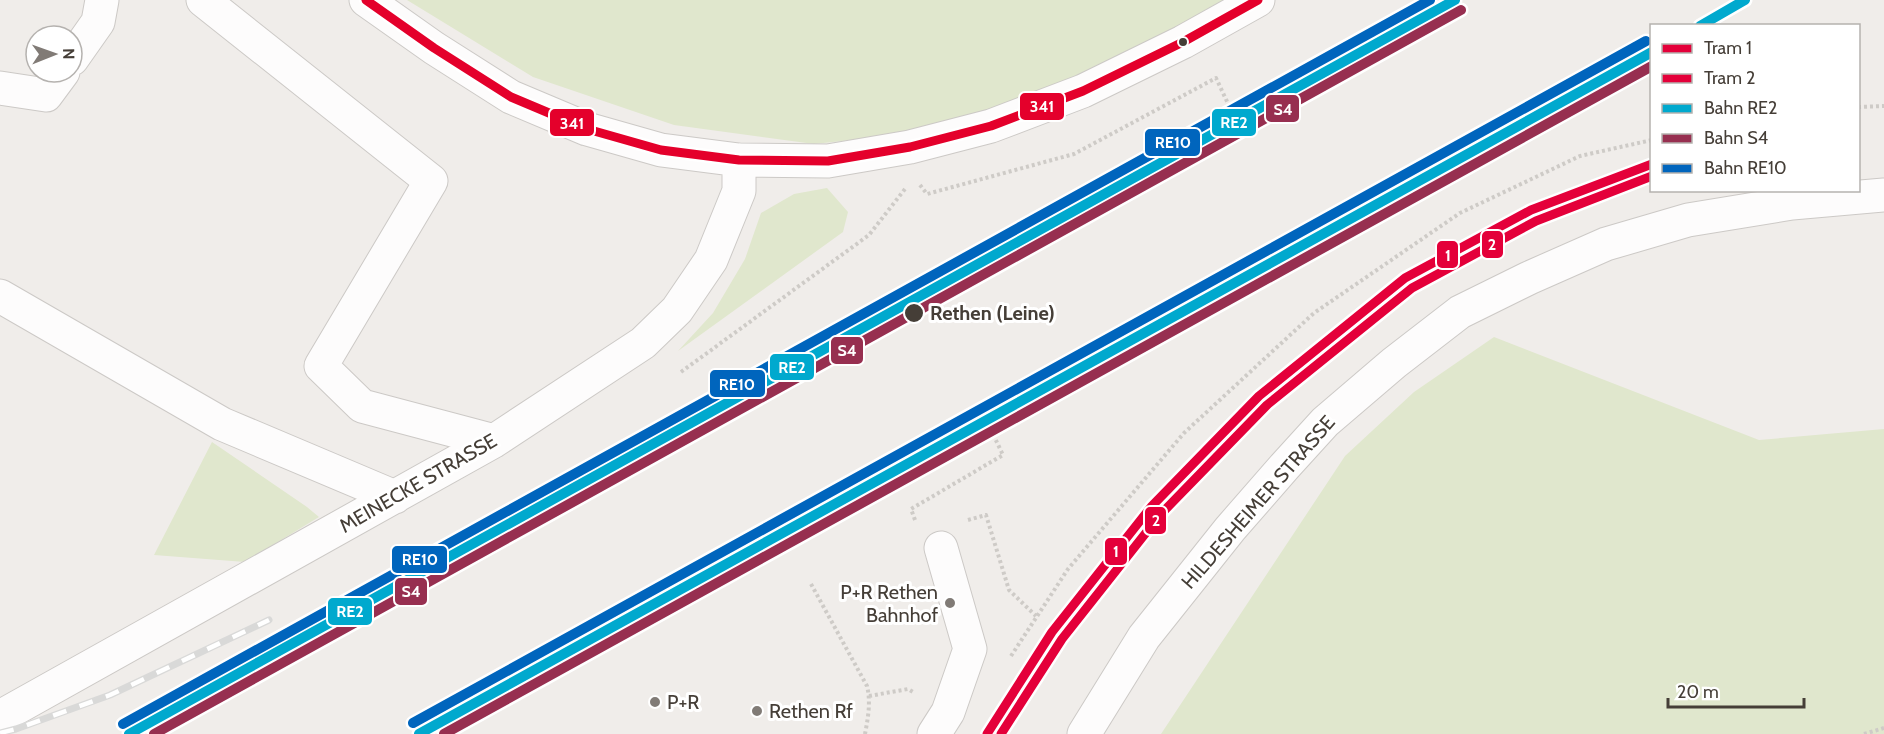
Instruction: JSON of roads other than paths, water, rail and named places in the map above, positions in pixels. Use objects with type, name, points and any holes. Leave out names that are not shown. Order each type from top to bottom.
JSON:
[{"type":"street","points":[[84,42],[98,22],[102,0]]},
{"type":"street","points":[[203,0],[431,181],[321,366],[362,406],[494,441]]},
{"type":"street","points":[[366,0],[434,48],[511,97],[587,129],[661,150],[739,160],[912,162],[991,126],[1083,91],[1183,42],[1258,0]]},
{"type":"street","points":[[0,88],[46,95],[54,84]]},
{"type":"street","name":"MEINECKE STRASSE","points":[[0,717],[494,441],[643,343],[677,310],[711,260],[739,191],[739,160]]},
{"type":"street","name":"HILDESHEIMER STRASSE","points":[[1084,734],[1144,637],[1230,529],[1285,466],[1325,422],[1394,363],[1460,312],[1606,244],[1688,220],[1792,202],[1884,195]]},
{"type":"street","points":[[0,296],[222,424],[395,497]]},
{"type":"street","points":[[929,539],[970,649],[948,712],[934,734]]},
{"type":"railway","points":[[0,733],[110,695],[269,620]]},
{"type":"tram line","name":"1","points":[[987,734],[1052,632],[1151,507],[1259,396],[1405,278],[1531,210],[1650,165]]},
{"type":"tram line","name":"2","points":[[1001,734],[1062,639],[1160,515],[1267,405],[1412,288],[1536,221],[1650,177]]},
{"type":"rail line","name":"RE10","points":[[123,724],[1430,0]]},
{"type":"rail line","name":"RE2","points":[[129,734],[1455,0]]},
{"type":"rail line","name":"RE2","points":[[1703,24],[1745,0]]},
{"type":"rail line","name":"S4","points":[[154,734],[1461,10]]},
{"type":"rail line","name":"RE10","points":[[413,723],[1646,41]]},
{"type":"rail line","name":"RE2","points":[[419,734],[1650,53]]},
{"type":"rail line","name":"S4","points":[[444,734],[1650,67]]},
{"type":"place","name":"Rethen (Leine)","points":[[914,313]]},
{"type":"place","name":"P+R Rethen Bahnhof","points":[[950,603]]},
{"type":"place","name":"P+R","points":[[655,702]]},
{"type":"place","name":"Rethen Rf","points":[[757,711]]}]
